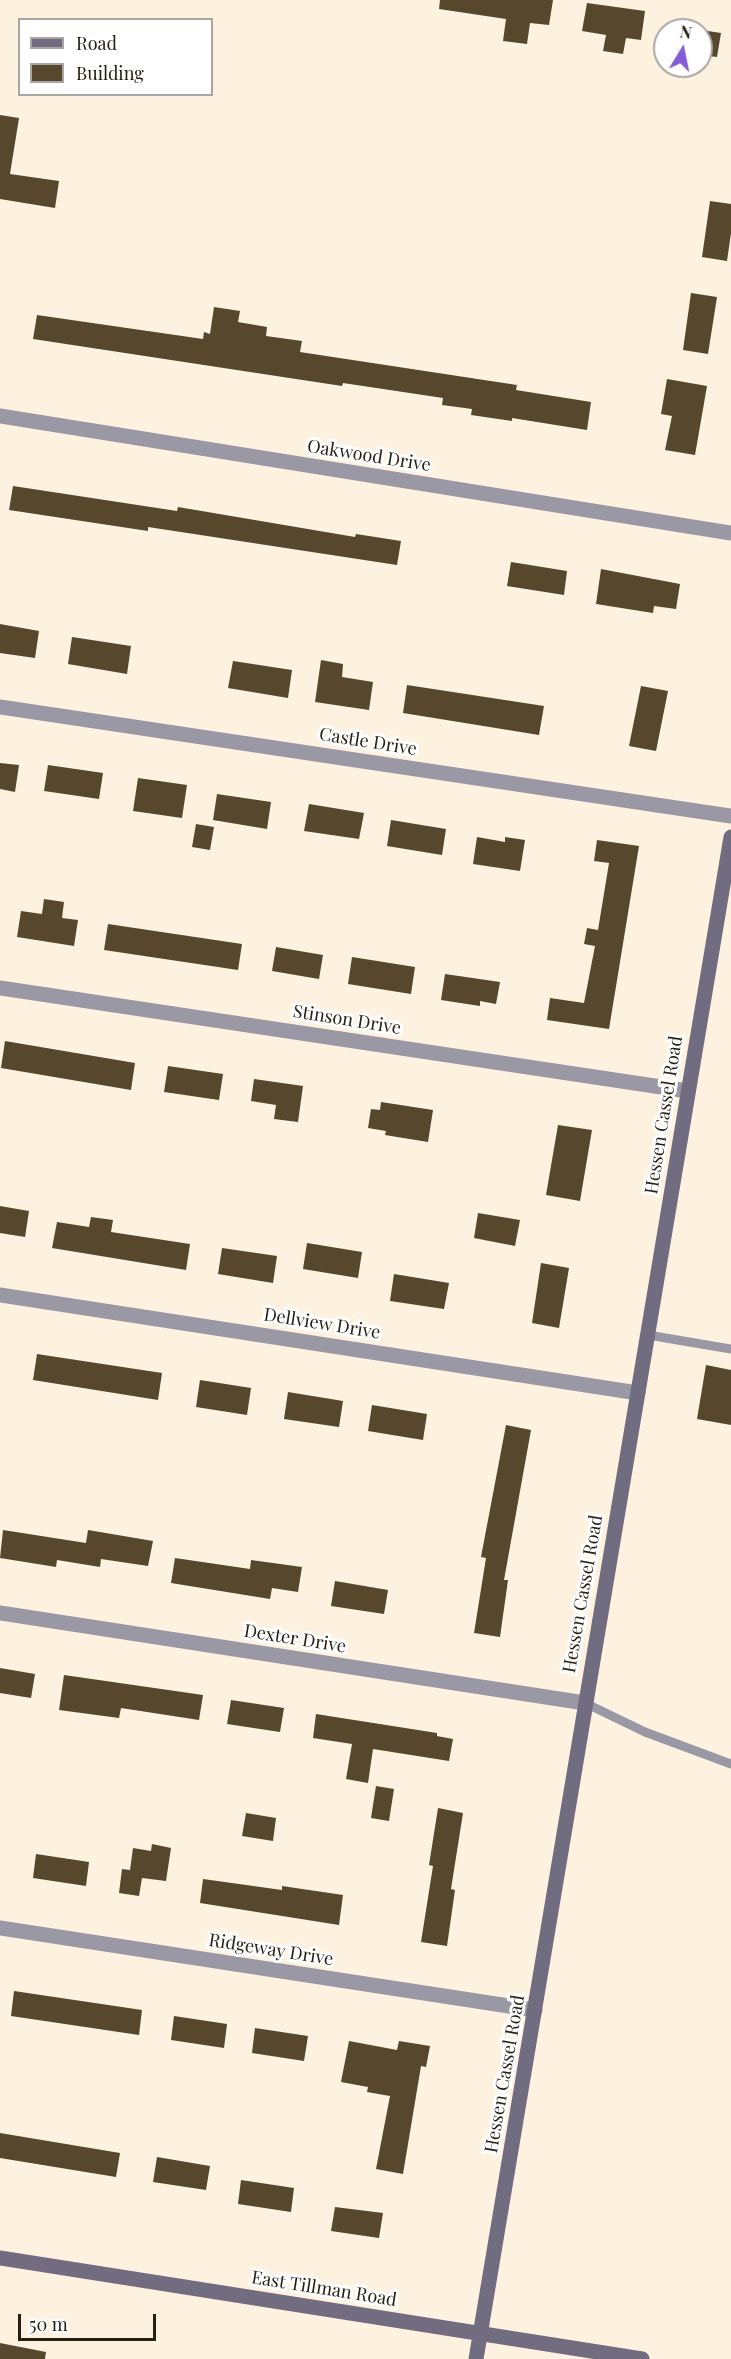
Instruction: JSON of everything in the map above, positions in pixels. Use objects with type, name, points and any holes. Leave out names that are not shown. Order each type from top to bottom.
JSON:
[{"type":"main road","name":"Hessen Cassel Road","points":[[476,2359],[731,837]]},
{"type":"main road","name":"East Tillman Road","points":[[0,2258],[480,2332],[520,2342],[642,2359]]},
{"type":"street","name":"Oakwood Drive","points":[[0,417],[731,533]]},
{"type":"street","name":"Castle Drive","points":[[0,707],[731,816]]},
{"type":"street","name":"Stinson Drive","points":[[0,988],[688,1091]]},
{"type":"street","name":"Dellview Drive","points":[[0,1294],[638,1393]]},
{"type":"street","name":"Dexter Drive","points":[[0,1613],[585,1703]]},
{"type":"street","name":"Ridgeway Drive","points":[[0,1928],[536,2010]]},
{"type":"lane","points":[[648,1335],[731,1349]]},
{"type":"lane","points":[[585,1703],[645,1732],[731,1764]]},
{"type":"building","points":[[440,0],[553,0],[549,25],[530,23],[527,44],[503,41],[506,19],[439,9]]},
{"type":"building","points":[[587,3],[645,11],[641,40],[626,38],[623,54],[603,51],[606,35],[582,31]]},
{"type":"building","points":[[713,32],[721,33],[717,57],[713,56]]},
{"type":"building","points":[[0,115],[19,118],[10,174],[59,181],[55,208],[0,199]]},
{"type":"building","points":[[710,201],[731,204],[731,233],[727,261],[702,257]]},
{"type":"building","points":[[691,293],[717,297],[708,354],[683,350]]},
{"type":"building","points":[[214,307],[240,311],[238,322],[267,327],[266,336],[302,341],[300,352],[517,385],[516,390],[591,402],[587,430],[512,418],[512,421],[471,415],[472,409],[442,405],[443,398],[343,383],[342,386],[33,339],[37,315],[203,339],[204,332],[210,334]]},
{"type":"building","points":[[667,379],[707,386],[695,455],[665,450],[672,416],[661,414]]},
{"type":"building","points":[[13,486],[177,511],[178,507],[355,537],[356,534],[401,541],[397,565],[148,527],[148,531],[9,510]]},
{"type":"building","points":[[511,562],[567,571],[564,595],[507,586]]},
{"type":"building","points":[[601,569],[680,584],[676,609],[654,606],[653,613],[596,604]]},
{"type":"building","points":[[0,624],[39,631],[35,658],[0,653]]},
{"type":"building","points":[[72,637],[131,646],[127,674],[68,664]]},
{"type":"building","points":[[321,660],[343,664],[342,677],[373,682],[369,710],[315,702]]},
{"type":"building","points":[[233,661],[292,670],[288,698],[228,688]]},
{"type":"building","points":[[407,685],[544,706],[539,735],[403,713]]},
{"type":"building","points":[[641,686],[668,691],[656,751],[629,746]]},
{"type":"building","points":[[0,763],[19,765],[15,792],[0,789]]},
{"type":"building","points":[[48,765],[103,773],[99,799],[44,791]]},
{"type":"building","points":[[138,778],[187,785],[182,818],[133,811]]},
{"type":"building","points":[[217,794],[271,802],[267,829],[213,820]]},
{"type":"building","points":[[309,804],[364,813],[359,839],[304,831]]},
{"type":"building","points":[[391,820],[446,829],[442,855],[387,846]]},
{"type":"building","points":[[196,824],[214,827],[210,850],[192,847]]},
{"type":"building","points":[[477,837],[505,842],[505,837],[525,840],[520,871],[473,864]]},
{"type":"building","points":[[597,840],[639,846],[609,1029],[547,1020],[550,998],[584,1003],[595,946],[584,944],[587,928],[598,930],[609,863],[594,861]]},
{"type":"building","points":[[44,899],[64,902],[62,918],[78,920],[74,946],[17,937],[21,911],[42,914]]},
{"type":"building","points":[[108,924],[242,944],[238,970],[104,950]]},
{"type":"building","points":[[276,947],[323,955],[319,979],[272,971]]},
{"type":"building","points":[[352,957],[415,967],[411,994],[348,984]]},
{"type":"building","points":[[445,974],[500,982],[496,1004],[480,1001],[480,1006],[441,1000]]},
{"type":"building","points":[[5,1041],[135,1063],[131,1090],[1,1068]]},
{"type":"building","points":[[168,1066],[223,1074],[219,1100],[164,1092]]},
{"type":"building","points":[[254,1079],[303,1086],[298,1122],[274,1119],[276,1105],[251,1101]]},
{"type":"building","points":[[381,1102],[433,1110],[428,1142],[385,1135],[386,1131],[368,1128],[371,1109],[380,1110]]},
{"type":"building","points":[[558,1125],[592,1130],[580,1201],[546,1195]]},
{"type":"building","points":[[0,1206],[29,1211],[25,1237],[0,1233]]},
{"type":"building","points":[[478,1213],[520,1220],[515,1246],[474,1238]]},
{"type":"building","points":[[91,1217],[113,1220],[111,1232],[190,1244],[186,1270],[52,1248],[57,1222],[89,1227]]},
{"type":"building","points":[[307,1243],[362,1252],[358,1278],[303,1269]]},
{"type":"building","points":[[222,1248],[277,1256],[273,1283],[218,1274]]},
{"type":"building","points":[[541,1263],[569,1268],[559,1328],[532,1323]]},
{"type":"building","points":[[394,1274],[449,1283],[444,1309],[390,1301]]},
{"type":"building","points":[[37,1354],[162,1373],[158,1400],[33,1380]]},
{"type":"building","points":[[706,1365],[731,1370],[731,1425],[697,1419]]},
{"type":"building","points":[[200,1380],[251,1388],[247,1415],[196,1407]]},
{"type":"building","points":[[288,1392],[343,1401],[339,1427],[284,1419]]},
{"type":"building","points":[[372,1405],[427,1414],[423,1440],[368,1431]]},
{"type":"building","points":[[506,1425],[531,1430],[504,1580],[508,1580],[500,1637],[474,1633],[486,1558],[481,1557]]},
{"type":"building","points":[[3,1530],[86,1543],[88,1530],[153,1541],[148,1566],[101,1559],[100,1567],[57,1560],[56,1567],[0,1558]]},
{"type":"building","points":[[175,1558],[250,1569],[251,1560],[302,1567],[298,1592],[272,1588],[270,1599],[171,1583]]},
{"type":"building","points":[[335,1581],[388,1590],[384,1614],[331,1606]]},
{"type":"building","points":[[0,1668],[35,1674],[31,1698],[0,1693]]},
{"type":"building","points":[[64,1675],[203,1695],[199,1720],[121,1708],[119,1718],[59,1710]]},
{"type":"building","points":[[231,1700],[284,1708],[280,1732],[227,1724]]},
{"type":"building","points":[[316,1714],[437,1733],[437,1736],[453,1739],[449,1761],[373,1749],[368,1783],[346,1779],[352,1744],[313,1738]]},
{"type":"building","points":[[376,1786],[394,1789],[389,1821],[371,1818]]},
{"type":"building","points":[[438,1808],[463,1813],[451,1889],[455,1890],[447,1946],[421,1942],[433,1866],[429,1865]]},
{"type":"building","points":[[246,1813],[276,1818],[273,1841],[242,1836]]},
{"type":"building","points":[[152,1844],[171,1848],[166,1881],[142,1878],[139,1896],[119,1893],[122,1869],[130,1870],[133,1848],[151,1851]]},
{"type":"building","points":[[36,1854],[89,1862],[86,1886],[33,1878]]},
{"type":"building","points":[[203,1879],[282,1890],[282,1886],[343,1895],[339,1925],[200,1903]]},
{"type":"building","points":[[14,1991],[142,2010],[139,2035],[11,2016]]},
{"type":"building","points":[[174,2016],[227,2024],[224,2048],[171,2040]]},
{"type":"building","points":[[255,2028],[308,2036],[304,2061],[252,2053]]},
{"type":"building","points":[[349,2041],[397,2050],[399,2041],[430,2046],[426,2067],[421,2066],[403,2174],[376,2169],[390,2096],[367,2092],[368,2087],[341,2082]]},
{"type":"building","points":[[0,2133],[120,2153],[116,2177],[0,2158]]},
{"type":"building","points":[[157,2157],[210,2166],[206,2190],[153,2182]]},
{"type":"building","points":[[241,2180],[294,2188],[291,2212],[238,2204]]},
{"type":"building","points":[[335,2207],[383,2213],[379,2238],[331,2231]]},
{"type":"building","points":[[0,2343],[46,2352],[45,2359],[0,2359]]}]
